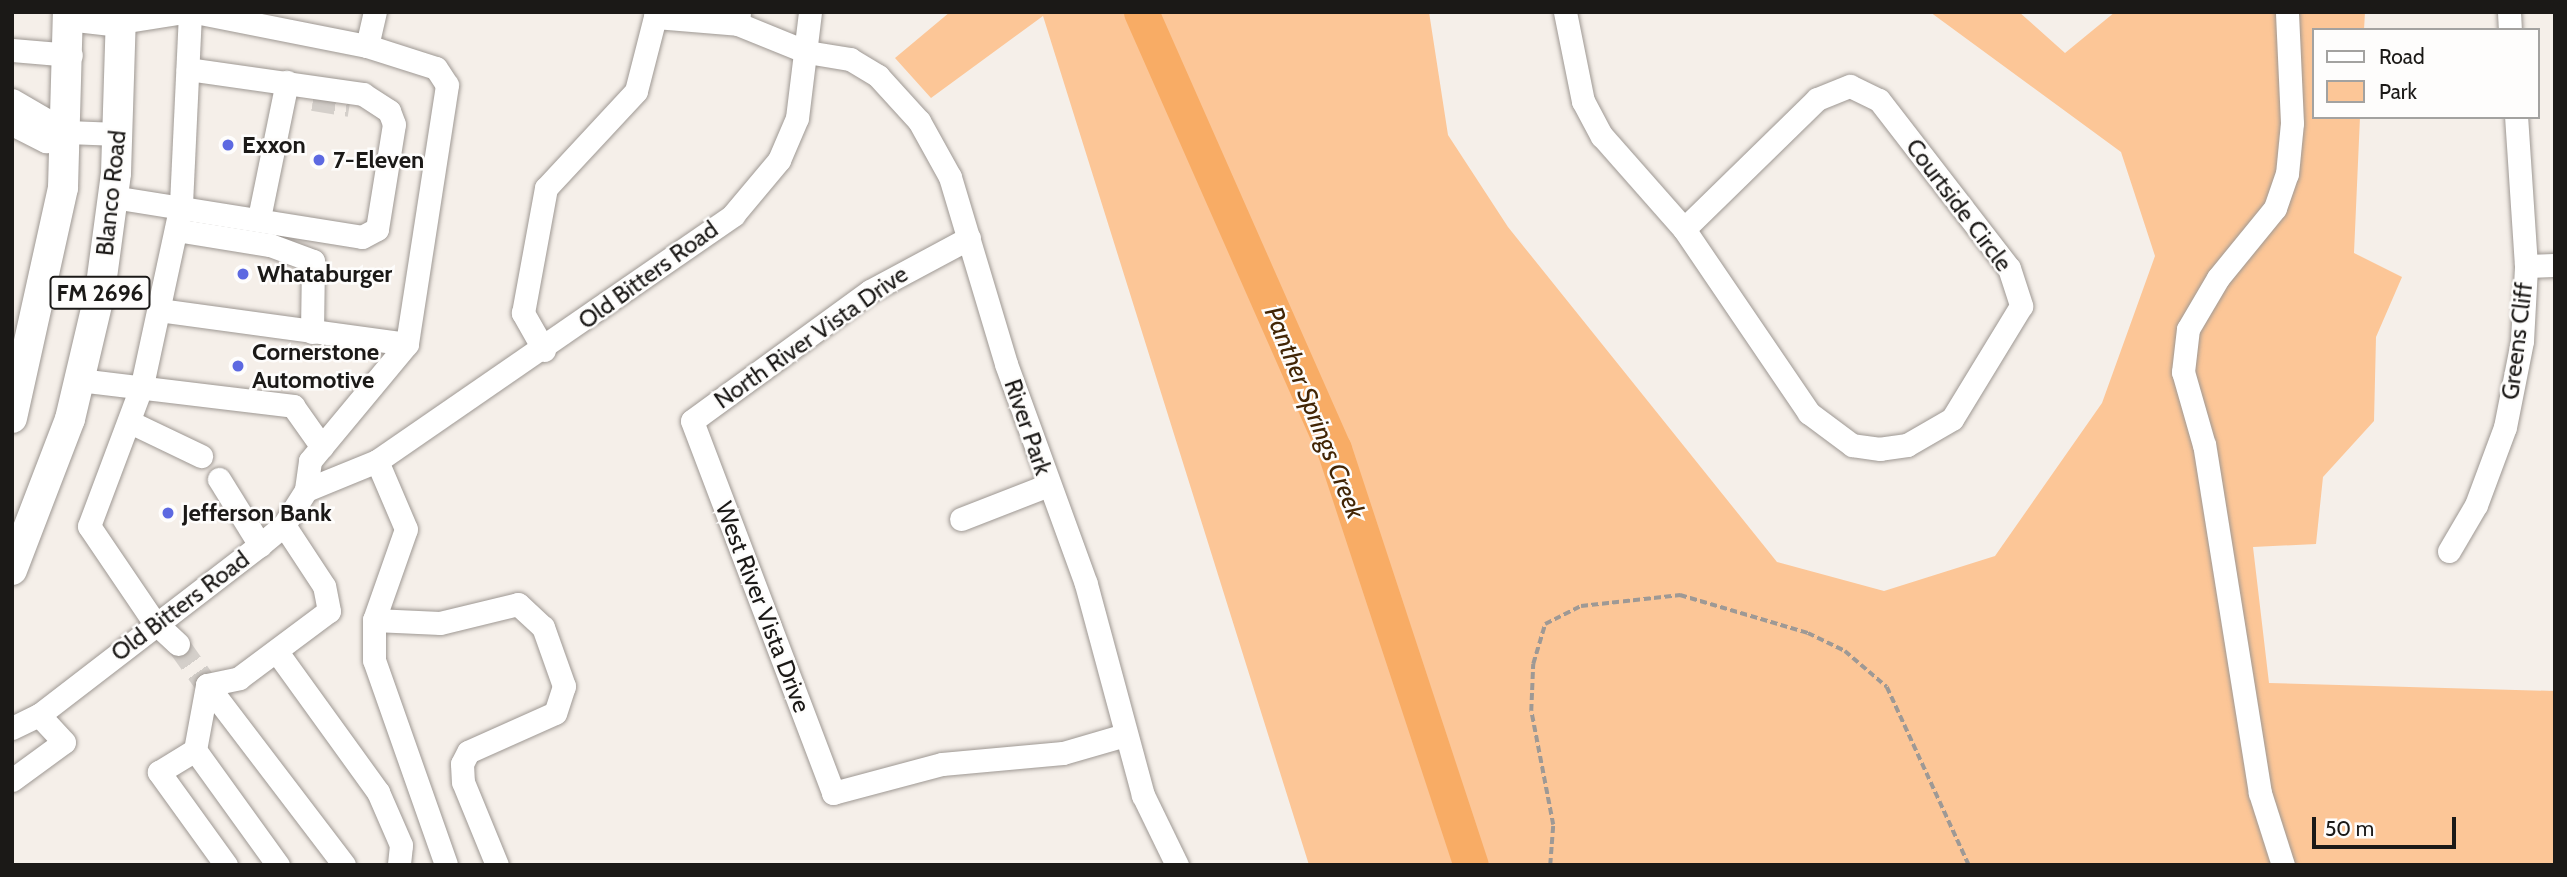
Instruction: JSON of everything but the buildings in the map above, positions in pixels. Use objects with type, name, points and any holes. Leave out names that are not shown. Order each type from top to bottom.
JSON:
[{"type":"main road","points":[[68,14],[121,17]]},
{"type":"main road","name":"Blanco Road","points":[[12,418],[48,275],[67,132],[71,55],[68,14]]},
{"type":"main road","name":"Blanco Road","points":[[12,570],[79,380],[100,292],[113,197],[118,134],[121,17]]},
{"type":"street","points":[[121,17],[184,12]]},
{"type":"street","points":[[178,644],[154,622],[89,526],[142,385],[176,230],[181,204],[193,12],[367,46],[436,68],[447,85],[407,344],[310,461],[306,490]]},
{"type":"street","points":[[367,46],[374,12]]},
{"type":"street","name":"Old Bitters Road","points":[[12,728],[39,715],[154,622],[260,545],[284,525],[306,490],[377,461],[544,350],[733,215],[762,186],[797,118],[810,12]]},
{"type":"street","name":"Courtside Circle","points":[[1565,12],[1589,113],[1684,229],[1809,413],[1853,445],[1907,445],[1952,419],[2021,306],[2019,286],[2001,257],[1879,100],[1850,86],[1817,99],[1684,229]]},
{"type":"street","points":[[2283,865],[2260,793],[2204,445],[2183,372],[2188,329],[2218,278],[2275,208],[2287,174],[2292,122],[2287,12]]},
{"type":"street","name":"River Park","points":[[544,350],[523,313],[546,188],[636,91],[655,17],[739,18],[807,52],[850,59],[878,76],[919,121],[950,177],[1048,485],[1086,584],[1143,795],[1177,865]]},
{"type":"street","points":[[12,50],[71,55]]},
{"type":"street","points":[[113,197],[181,204],[362,237],[377,229],[394,124],[375,100],[286,88],[188,69]]},
{"type":"street","points":[[286,88],[313,99]]},
{"type":"street","points":[[259,218],[286,88]]},
{"type":"street","points":[[12,100],[67,132]]},
{"type":"street","points":[[350,104],[374,110],[394,124]]},
{"type":"street","name":"Greens Cliff","points":[[2449,551],[2476,505],[2505,427],[2522,341],[2526,265],[2516,119]]},
{"type":"street","points":[[12,124],[46,141],[67,132],[118,134]]},
{"type":"street","points":[[176,230],[270,245],[313,261],[312,332]]},
{"type":"street","name":"North River Vista Drive","points":[[692,421],[870,291],[969,238]]},
{"type":"street","points":[[2526,265],[2555,265]]},
{"type":"street","points":[[159,310],[407,344]]},
{"type":"street","points":[[79,380],[142,385],[292,407],[322,447]]},
{"type":"street","name":"West River Vista Drive","points":[[692,421],[833,793],[942,764],[1063,752],[1125,735]]},
{"type":"street","points":[[130,422],[201,456]]},
{"type":"street","points":[[377,461],[406,529],[374,620],[374,660],[446,865]]},
{"type":"street","points":[[219,479],[260,545]]},
{"type":"street","points":[[961,519],[1048,485]]},
{"type":"street","points":[[207,685],[239,678],[319,622],[329,611],[324,586],[284,525]]},
{"type":"street","points":[[374,620],[440,623],[518,604],[543,627],[564,687],[555,713],[468,752],[461,764],[463,782],[497,865]]},
{"type":"street","points":[[277,652],[378,792],[401,845],[399,865]]},
{"type":"street","points":[[207,685],[195,750],[278,865]]},
{"type":"street","points":[[207,685],[344,865]]},
{"type":"street","points":[[12,780],[64,742],[39,715]]},
{"type":"street","points":[[195,750],[159,772],[226,865]]},
{"type":"path","points":[[1550,865],[1553,825],[1531,711],[1533,664],[1545,624],[1581,606],[1680,595],[1808,633],[1845,651],[1887,687],[1969,865]]},
{"type":"green space","points":[[950,12],[1429,12],[1448,135],[1508,227],[1777,562],[1884,591],[1995,556],[2102,403],[2155,256],[2121,152],[1930,12],[2019,12],[2065,53],[2115,12],[2365,12],[2364,28],[2312,28],[2312,119],[2360,119],[2354,253],[2402,277],[2376,337],[2374,421],[2323,477],[2316,544],[2253,547],[2269,683],[2555,691],[2555,865],[1309,865],[1043,16],[931,98],[895,58]]},
{"type":"waterway","name":"Panther Springs Creek","points":[[1141,12],[1334,449],[1471,865]]},
{"type":"tunnel","points":[[313,99],[350,105]]},
{"type":"tunnel","points":[[178,644],[207,685]]},
{"type":"place","name":"Exxon","points":[[228,145]]},
{"type":"place","name":"7-Eleven","points":[[319,160]]},
{"type":"place","name":"Whataburger","points":[[243,274]]},
{"type":"place","name":"Cornerstone Automotive","points":[[238,366]]},
{"type":"place","name":"Jefferson Bank","points":[[168,513]]}]
